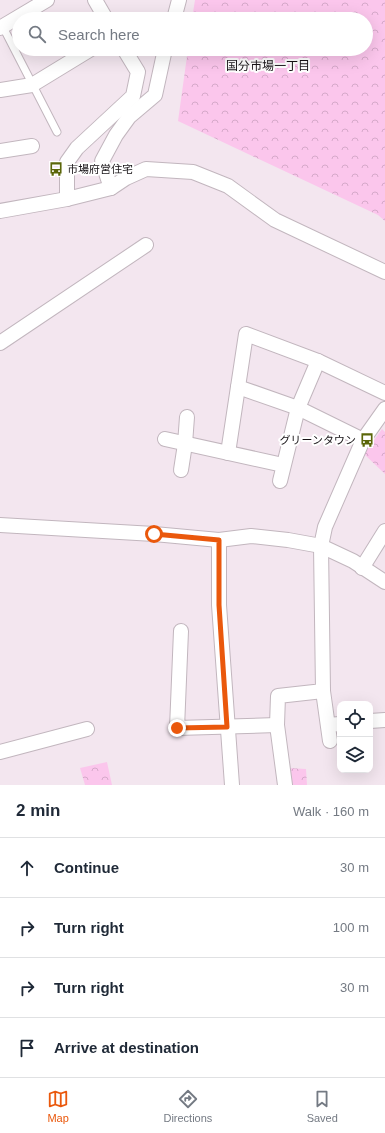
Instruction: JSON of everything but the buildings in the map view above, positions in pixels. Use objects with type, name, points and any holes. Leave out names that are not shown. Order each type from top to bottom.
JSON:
[{"type":"street","points":[[27,12],[47,0]]},
{"type":"street","points":[[95,0],[102,12]]},
{"type":"street","points":[[176,12],[179,0]]},
{"type":"street","points":[[1,27],[12,21]]},
{"type":"street","points":[[0,90],[32,86],[80,56]]},
{"type":"street","points":[[67,199],[67,162],[77,148],[133,96],[138,72],[128,56]]},
{"type":"street","points":[[111,188],[102,161],[116,135],[129,117],[155,95],[163,56]]},
{"type":"street","points":[[0,151],[32,146]]},
{"type":"street","points":[[0,211],[67,199],[111,188],[126,178],[146,169],[193,172],[228,186],[275,220],[385,272]]},
{"type":"street","points":[[0,343],[87,287],[146,245]]},
{"type":"street","points":[[228,453],[246,334],[318,361],[385,393]]},
{"type":"street","points":[[280,481],[298,408],[318,361]]},
{"type":"street","points":[[238,387],[298,408],[363,440]]},
{"type":"street","points":[[330,741],[334,725],[323,691],[321,546],[325,527],[363,440],[385,409]]},
{"type":"street","points":[[181,470],[187,417]]},
{"type":"street","points":[[164,439],[283,465]]},
{"type":"street","points":[[0,525],[154,534],[219,540],[251,536],[321,546],[353,561],[385,582]]},
{"type":"street","points":[[362,568],[385,531]]},
{"type":"street","points":[[219,540],[219,605],[232,785]]},
{"type":"street","points":[[181,631],[177,728],[277,725]]},
{"type":"street","points":[[285,785],[277,725],[278,696],[323,691]]},
{"type":"street","points":[[373,721],[385,720],[385,724]]},
{"type":"street","points":[[0,752],[87,729]]},
{"type":"lane","points":[[1,27],[12,48]]},
{"type":"lane","points":[[16,56],[57,132]]},
{"type":"green space","points":[[195,0],[385,0],[385,221],[378,215],[178,121],[187,56],[373,56],[373,12],[193,12]]},
{"type":"green space","points":[[382,429],[385,432],[385,474],[364,454]]},
{"type":"green space","points":[[107,762],[112,785],[85,785],[80,768]]},
{"type":"green space","points":[[288,768],[306,769],[307,785],[289,785]]},
{"type":"place","name":"市場府営住宅","points":[[56,169]]},
{"type":"place","name":"グリーンタウン","points":[[367,440]]},
{"type":"district","name":"国分市場一丁目","points":[[268,66]]},
{"type":"route","points":[[154,534],[219,540],[219,605],[227,727],[177,728]]}]
